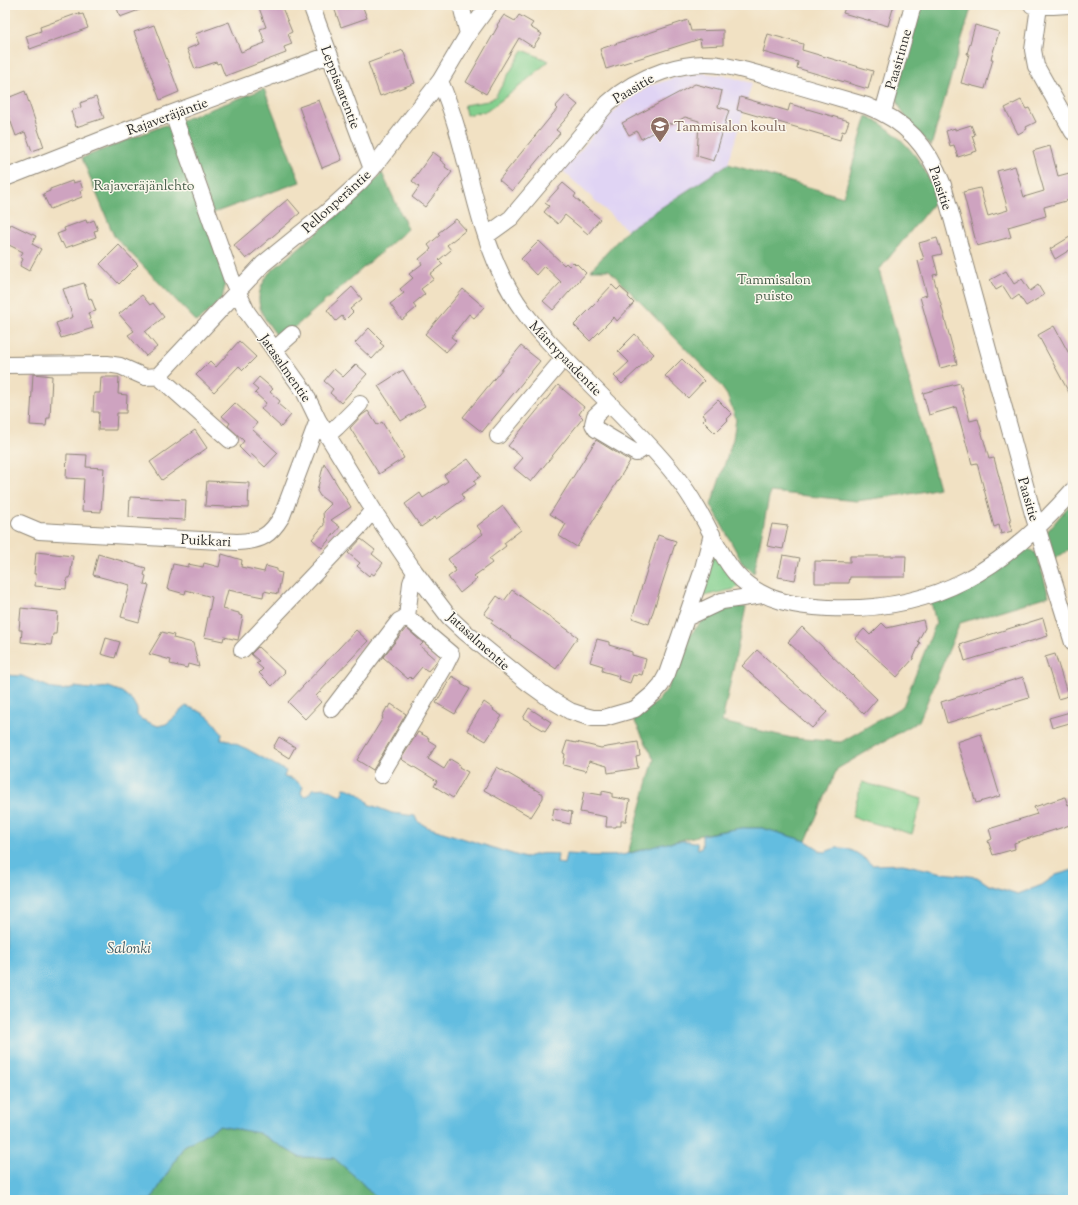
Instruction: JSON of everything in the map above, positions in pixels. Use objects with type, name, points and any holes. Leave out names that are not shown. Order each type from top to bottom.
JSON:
[{"type":"street","name":"Leppisaarentie","points":[[310,5],[372,169]]},
{"type":"street","points":[[461,5],[468,34]]},
{"type":"street","name":"Pellonperäntie","points":[[158,376],[263,264],[327,212],[372,169],[440,81],[468,34],[489,5]]},
{"type":"street","name":"Paasirinne","points":[[882,112],[914,5]]},
{"type":"street","points":[[1068,5],[1035,5],[1033,50],[1036,66],[1073,132]]},
{"type":"street","name":"Rajaveräjäntie","points":[[5,178],[120,133],[329,55]]},
{"type":"street","name":"Paasitie","points":[[486,236],[511,218],[608,103],[633,85],[661,72],[686,66],[725,66],[754,73],[882,112],[897,121],[918,141],[929,156],[939,175],[1038,528],[1073,643]]},
{"type":"street","name":"Mäntypaadentie","points":[[440,81],[449,103],[486,236],[513,297],[540,334],[649,445],[685,488],[730,565],[741,579],[762,595],[777,600],[818,607],[842,608],[866,607],[904,602],[938,593],[984,571],[1017,547],[1038,528],[1073,490]]},
{"type":"street","name":"Jatasalmentie","points":[[173,114],[237,292],[247,312],[304,391],[318,420],[373,510],[415,572],[449,617],[487,651],[554,701],[570,711],[593,718],[615,715],[635,709],[654,693],[661,685],[667,674],[702,572],[712,534]]},
{"type":"street","points":[[274,350],[292,334]]},
{"type":"street","points":[[498,436],[564,358]]},
{"type":"street","points":[[5,365],[107,364],[120,366],[145,378],[158,376],[230,440]]},
{"type":"street","points":[[609,403],[595,416],[593,424],[596,429],[636,453],[649,445]]},
{"type":"street","points":[[328,435],[338,427],[360,404]]},
{"type":"street","name":"Puikkari","points":[[20,523],[39,531],[237,542],[255,539],[274,529],[282,516],[318,420]]},
{"type":"street","points":[[242,650],[358,528],[373,510]]},
{"type":"street","points":[[407,617],[411,583],[415,572]]},
{"type":"street","name":"Mäntypaadentie","points":[[686,618],[722,601],[762,595]]},
{"type":"street","points":[[332,709],[399,621],[407,617]]},
{"type":"street","points":[[381,775],[451,654],[407,617]]},
{"type":"shaded area","name":"Tammisalon koulu","points":[[702,73],[727,76],[752,83],[728,164],[627,230],[563,171],[604,122],[619,107],[637,94],[650,86],[677,77]]},
{"type":"green space","points":[[922,5],[972,5],[931,146],[905,116],[898,103],[896,95]]},
{"type":"green space","points":[[523,50],[549,61],[520,86],[487,111],[466,115],[464,105],[488,101],[495,97]]},
{"type":"green space","points":[[264,89],[300,182],[213,213],[179,121]]},
{"type":"green space","name":"Tammisalon puisto","points":[[867,116],[890,130],[911,150],[927,174],[933,187],[936,200],[879,270],[939,488],[916,493],[856,501],[770,492],[754,573],[743,564],[711,505],[733,439],[736,419],[727,395],[717,381],[609,270],[591,270],[627,230],[728,164],[843,197]]},
{"type":"green space","name":"Rajaveräjänlehto","points":[[165,125],[171,127],[224,274],[225,286],[222,299],[197,322],[114,236],[82,158]]},
{"type":"green space","points":[[382,173],[408,229],[280,340],[260,308],[260,292],[269,273],[360,196]]},
{"type":"green space","points":[[1073,501],[1073,547],[1053,560],[1045,534]]},
{"type":"green space","points":[[1023,549],[1031,550],[1037,555],[1049,596],[960,623],[919,721],[837,769],[806,841],[762,828],[741,828],[705,834],[629,853],[654,759],[633,718],[656,703],[668,688],[687,638],[705,618],[725,606],[746,607],[722,722],[792,738],[841,742],[903,706],[936,623],[931,602]]},
{"type":"green space","points":[[714,554],[738,586],[735,589],[700,597]]},
{"type":"green space","points":[[862,782],[922,799],[912,834],[852,817]]},
{"type":"green space","points":[[219,1126],[259,1133],[299,1157],[334,1158],[358,1179],[378,1200],[151,1200],[184,1146]]},
{"type":"water","name":"Salonki","points":[[5,675],[22,676],[54,689],[62,690],[75,687],[89,689],[109,687],[122,692],[132,700],[137,709],[137,715],[141,719],[158,726],[166,724],[186,706],[203,713],[211,719],[222,734],[221,740],[225,739],[247,749],[286,771],[284,777],[294,780],[303,787],[301,793],[304,797],[309,794],[312,789],[325,788],[340,795],[343,794],[344,788],[348,789],[360,795],[368,802],[368,804],[392,813],[415,816],[417,821],[427,827],[525,858],[541,854],[558,854],[557,863],[564,864],[566,854],[601,856],[622,855],[670,842],[680,841],[697,843],[698,849],[702,847],[702,835],[741,828],[762,828],[806,841],[819,849],[819,851],[826,852],[838,848],[845,848],[861,856],[872,865],[903,864],[943,873],[977,877],[989,885],[1018,894],[1042,885],[1056,875],[1073,870],[1073,1200],[378,1200],[358,1179],[334,1158],[299,1157],[259,1133],[219,1126],[184,1146],[151,1200],[5,1200]]},
{"type":"building","points":[[116,5],[150,5],[150,6],[120,17]]},
{"type":"building","points":[[258,5],[281,5],[292,32],[288,34],[292,44],[284,47],[286,53],[225,76],[220,63],[217,64],[216,62],[195,69],[187,49],[199,44],[195,34],[229,22],[241,52],[265,43],[260,29],[266,27]]},
{"type":"building","points":[[333,5],[362,5],[367,18],[341,27]]},
{"type":"building","points":[[846,5],[894,5],[888,26],[843,13]]},
{"type":"building","points":[[79,13],[79,15],[83,14],[88,28],[30,49],[26,36],[41,31],[40,27]]},
{"type":"building","points":[[504,15],[515,21],[519,15],[533,23],[530,27],[542,34],[533,47],[519,38],[486,94],[466,82]]},
{"type":"building","points":[[688,20],[691,31],[723,30],[723,45],[701,46],[700,39],[606,69],[600,49]]},
{"type":"building","points":[[154,25],[179,92],[160,100],[134,32]]},
{"type":"building","points":[[975,25],[999,32],[991,59],[993,59],[985,89],[961,83]]},
{"type":"building","points":[[768,34],[803,44],[802,50],[873,71],[868,89],[797,68],[798,62],[763,52]]},
{"type":"building","points":[[403,50],[415,83],[380,96],[368,63]]},
{"type":"building","points":[[695,84],[722,91],[718,107],[729,110],[714,161],[697,156],[699,121],[685,117],[671,125],[670,123],[641,139],[637,131],[629,135],[622,123]]},
{"type":"building","points":[[25,91],[44,147],[32,151],[25,132],[16,136],[5,106],[5,99]]},
{"type":"building","points":[[566,95],[578,105],[556,130],[560,133],[512,191],[499,180],[557,109],[555,107]]},
{"type":"building","points":[[96,97],[104,118],[76,127],[71,111],[81,107],[80,103]]},
{"type":"building","points":[[740,97],[788,111],[790,104],[849,121],[845,132],[842,131],[840,140],[737,110]]},
{"type":"building","points":[[319,100],[342,160],[322,168],[299,107]]},
{"type":"building","points":[[1021,100],[1026,109],[1029,108],[1036,122],[1026,127],[1027,129],[1018,134],[1005,108]]},
{"type":"building","points":[[971,125],[975,135],[972,136],[977,151],[958,157],[954,145],[950,146],[946,131]]},
{"type":"building","points":[[1050,146],[1058,176],[1073,172],[1073,199],[1044,207],[1046,216],[1008,227],[1011,237],[977,246],[963,192],[980,188],[988,216],[1008,210],[997,171],[1015,166],[1024,197],[1044,191],[1033,151]]},
{"type":"building","points":[[433,152],[441,158],[440,160],[446,165],[445,167],[452,172],[425,207],[412,197],[419,187],[412,181]]},
{"type":"building","points":[[72,181],[73,183],[80,181],[83,190],[80,191],[82,197],[50,209],[43,194],[50,191],[50,189]]},
{"type":"building","points":[[563,183],[576,194],[574,197],[600,219],[588,234],[565,215],[558,224],[544,212],[549,206],[545,203]]},
{"type":"building","points":[[288,199],[300,213],[246,259],[234,245]]},
{"type":"building","points":[[456,219],[466,230],[447,245],[451,250],[439,260],[443,264],[430,274],[434,279],[421,289],[425,294],[413,304],[416,308],[402,320],[390,304],[404,293],[400,289],[413,278],[409,274],[422,264],[419,259],[431,249],[428,245],[440,235],[438,233]]},
{"type":"building","points":[[86,220],[87,223],[94,220],[98,230],[94,231],[96,237],[65,248],[57,234],[65,231],[64,228]]},
{"type":"building","points":[[11,224],[36,236],[32,244],[41,249],[29,271],[20,266],[23,259],[20,257],[23,252],[5,243],[5,235]]},
{"type":"building","points":[[1073,235],[1073,248],[1055,259],[1050,249]]},
{"type":"building","points":[[937,238],[942,254],[933,256],[938,274],[933,275],[957,364],[940,368],[920,297],[927,295],[918,261],[924,259],[919,243]]},
{"type":"building","points":[[539,241],[564,265],[566,263],[569,266],[573,262],[586,273],[553,310],[543,301],[561,282],[544,266],[536,275],[521,259]]},
{"type":"building","points":[[119,245],[138,265],[119,284],[100,264]]},
{"type":"building","points":[[1006,271],[1014,284],[1022,279],[1030,291],[1038,285],[1044,295],[1026,306],[1019,295],[1012,300],[1003,286],[996,290],[990,280]]},
{"type":"building","points":[[84,283],[89,299],[91,298],[96,311],[88,313],[93,328],[61,338],[56,323],[73,317],[63,289]]},
{"type":"building","points":[[612,285],[617,290],[620,287],[629,295],[628,297],[634,303],[617,321],[614,317],[590,341],[574,325]]},
{"type":"building","points":[[352,287],[362,299],[350,309],[353,312],[345,320],[342,316],[336,321],[327,310]]},
{"type":"building","points":[[463,289],[484,307],[474,318],[469,314],[451,337],[456,341],[446,352],[425,334]]},
{"type":"building","points":[[142,295],[150,305],[153,303],[164,317],[145,332],[157,347],[146,356],[128,335],[134,331],[119,314]]},
{"type":"building","points":[[1054,326],[1073,361],[1073,400],[1038,335]]},
{"type":"building","points":[[369,328],[382,341],[380,343],[384,346],[372,359],[355,343]]},
{"type":"building","points":[[635,334],[654,354],[622,384],[614,376],[629,362],[618,351]]},
{"type":"building","points":[[239,341],[256,357],[243,370],[239,366],[214,392],[196,375],[210,361],[216,367]]},
{"type":"building","points":[[521,346],[540,361],[482,432],[463,417]]},
{"type":"building","points":[[682,359],[704,381],[688,398],[665,376]]},
{"type":"building","points":[[356,364],[367,374],[341,403],[330,393],[333,389],[324,381],[334,369],[343,377]]},
{"type":"building","points":[[403,370],[425,406],[401,421],[378,386]]},
{"type":"building","points":[[33,374],[52,376],[50,418],[47,418],[46,426],[30,425]]},
{"type":"building","points":[[101,377],[119,377],[118,394],[127,395],[126,413],[117,413],[116,430],[98,430],[99,412],[93,412],[94,393],[100,393]]},
{"type":"building","points":[[259,377],[273,389],[270,392],[280,401],[278,404],[291,415],[281,427],[261,409],[266,403],[255,393],[258,390],[252,385]]},
{"type":"building","points":[[960,383],[970,421],[978,419],[989,459],[994,458],[1011,521],[1009,521],[1012,531],[1001,534],[999,525],[994,527],[977,463],[972,464],[956,407],[929,415],[923,393]]},
{"type":"building","points":[[558,385],[584,407],[579,414],[583,418],[531,482],[514,468],[523,458],[508,446]]},
{"type":"building","points":[[718,400],[732,414],[715,433],[703,421],[706,418],[702,415]]},
{"type":"building","points":[[235,403],[257,423],[252,429],[278,453],[265,467],[251,454],[250,458],[239,447],[244,441],[228,426],[230,423],[222,416]]},
{"type":"building","points":[[368,411],[377,425],[382,422],[404,458],[379,474],[350,428],[362,415]]},
{"type":"building","points":[[195,430],[207,448],[162,480],[150,462]]},
{"type":"building","points":[[596,440],[630,461],[577,547],[559,536],[566,524],[550,514]]},
{"type":"building","points":[[67,454],[87,455],[86,467],[104,468],[101,512],[82,511],[84,479],[66,478]]},
{"type":"building","points":[[468,459],[481,476],[474,481],[476,484],[461,494],[464,499],[436,519],[435,517],[421,527],[405,504],[420,493],[423,498],[448,481],[444,475]]},
{"type":"building","points":[[324,463],[351,507],[331,520],[340,527],[322,548],[312,539],[324,525],[323,512],[331,504],[320,496],[317,491]]},
{"type":"building","points":[[207,481],[249,483],[248,508],[205,506]]},
{"type":"building","points":[[130,497],[186,500],[185,520],[129,517]]},
{"type":"building","points":[[503,506],[521,530],[504,543],[506,546],[489,559],[492,563],[474,576],[477,579],[460,593],[448,577],[456,571],[448,559],[483,534],[477,526]]},
{"type":"building","points":[[772,524],[788,526],[783,549],[767,546]]},
{"type":"building","points":[[658,535],[676,541],[649,624],[632,618]]},
{"type":"building","points":[[361,539],[375,550],[372,554],[383,563],[374,575],[371,573],[369,576],[357,566],[360,563],[348,553]]},
{"type":"building","points":[[36,552],[73,556],[70,578],[67,578],[66,589],[35,586],[36,574],[34,574]]},
{"type":"building","points":[[98,554],[146,568],[144,584],[149,585],[139,622],[121,617],[130,585],[93,575]]},
{"type":"building","points":[[222,554],[242,560],[241,567],[264,572],[266,566],[277,569],[277,572],[282,573],[278,594],[264,591],[263,597],[228,590],[223,609],[239,613],[239,615],[243,616],[238,640],[224,637],[223,641],[204,637],[212,597],[186,590],[185,594],[167,589],[173,564],[188,567],[188,564],[203,567],[204,563],[219,567]]},
{"type":"building","points":[[783,555],[800,558],[795,580],[778,577]]},
{"type":"building","points":[[850,556],[906,556],[905,577],[850,577],[849,583],[815,583],[815,561],[850,562]]},
{"type":"building","points":[[512,590],[578,637],[556,669],[491,623],[493,620],[484,614],[497,596],[504,601]]},
{"type":"building","points":[[21,608],[58,612],[56,634],[53,634],[51,645],[21,642],[22,630],[19,630]]},
{"type":"building","points":[[1043,618],[1048,636],[965,661],[960,644]]},
{"type":"building","points":[[923,620],[925,628],[918,641],[920,643],[913,659],[897,677],[855,639],[864,629],[870,635],[882,623],[887,628]]},
{"type":"building","points":[[802,627],[877,699],[864,714],[788,642]]},
{"type":"building","points":[[406,628],[423,643],[420,646],[437,661],[428,671],[422,667],[412,679],[410,677],[408,679],[383,657]]},
{"type":"building","points":[[356,630],[368,641],[316,696],[321,702],[305,719],[288,702]]},
{"type":"building","points":[[162,632],[174,635],[173,638],[193,643],[199,667],[188,664],[187,668],[170,664],[171,660],[149,654]]},
{"type":"building","points":[[106,638],[120,642],[115,658],[101,654]]},
{"type":"building","points":[[597,639],[609,642],[609,645],[632,652],[632,655],[646,659],[642,675],[633,675],[630,683],[618,679],[619,676],[602,671],[603,666],[590,662]]},
{"type":"building","points":[[258,647],[285,672],[272,686],[259,673],[263,669],[256,663],[259,661],[251,654]]},
{"type":"building","points":[[757,650],[827,712],[812,728],[742,666]]},
{"type":"building","points":[[1055,654],[1068,696],[1058,699],[1045,657]]},
{"type":"building","points":[[452,676],[462,682],[461,684],[470,689],[455,714],[436,703]]},
{"type":"building","points":[[1023,677],[1029,698],[947,723],[941,702]]},
{"type":"building","points":[[484,702],[502,716],[486,741],[467,730]]},
{"type":"building","points":[[391,704],[406,714],[373,770],[357,760],[383,718],[382,717],[387,707],[389,708]]},
{"type":"building","points":[[529,708],[551,722],[545,731],[523,718]]},
{"type":"building","points":[[1070,712],[1073,722],[1052,728],[1049,718]]},
{"type":"building","points":[[418,732],[429,738],[428,740],[436,745],[428,759],[444,769],[450,759],[460,765],[459,767],[468,772],[453,798],[434,786],[437,781],[401,759]]},
{"type":"building","points":[[981,734],[1000,796],[976,803],[957,742]]},
{"type":"building","points":[[279,737],[295,747],[289,758],[273,748]]},
{"type":"building","points":[[567,741],[601,748],[638,742],[640,756],[636,757],[638,768],[608,773],[607,766],[589,761],[586,771],[563,765],[565,754],[563,753]]},
{"type":"building","points":[[497,767],[543,794],[543,798],[531,817],[484,790]]},
{"type":"building","points":[[602,791],[612,793],[612,797],[630,800],[626,821],[621,821],[621,826],[606,827],[607,817],[580,812],[584,792],[602,795]]},
{"type":"building","points":[[1065,797],[1068,805],[1073,803],[1073,824],[1014,843],[1015,849],[993,855],[988,841],[992,839],[989,829],[1037,814],[1034,807]]},
{"type":"building","points":[[554,808],[572,812],[570,824],[552,820]]},
{"type":"place","name":"Tammisalon koulu","points":[[660,143]]}]
